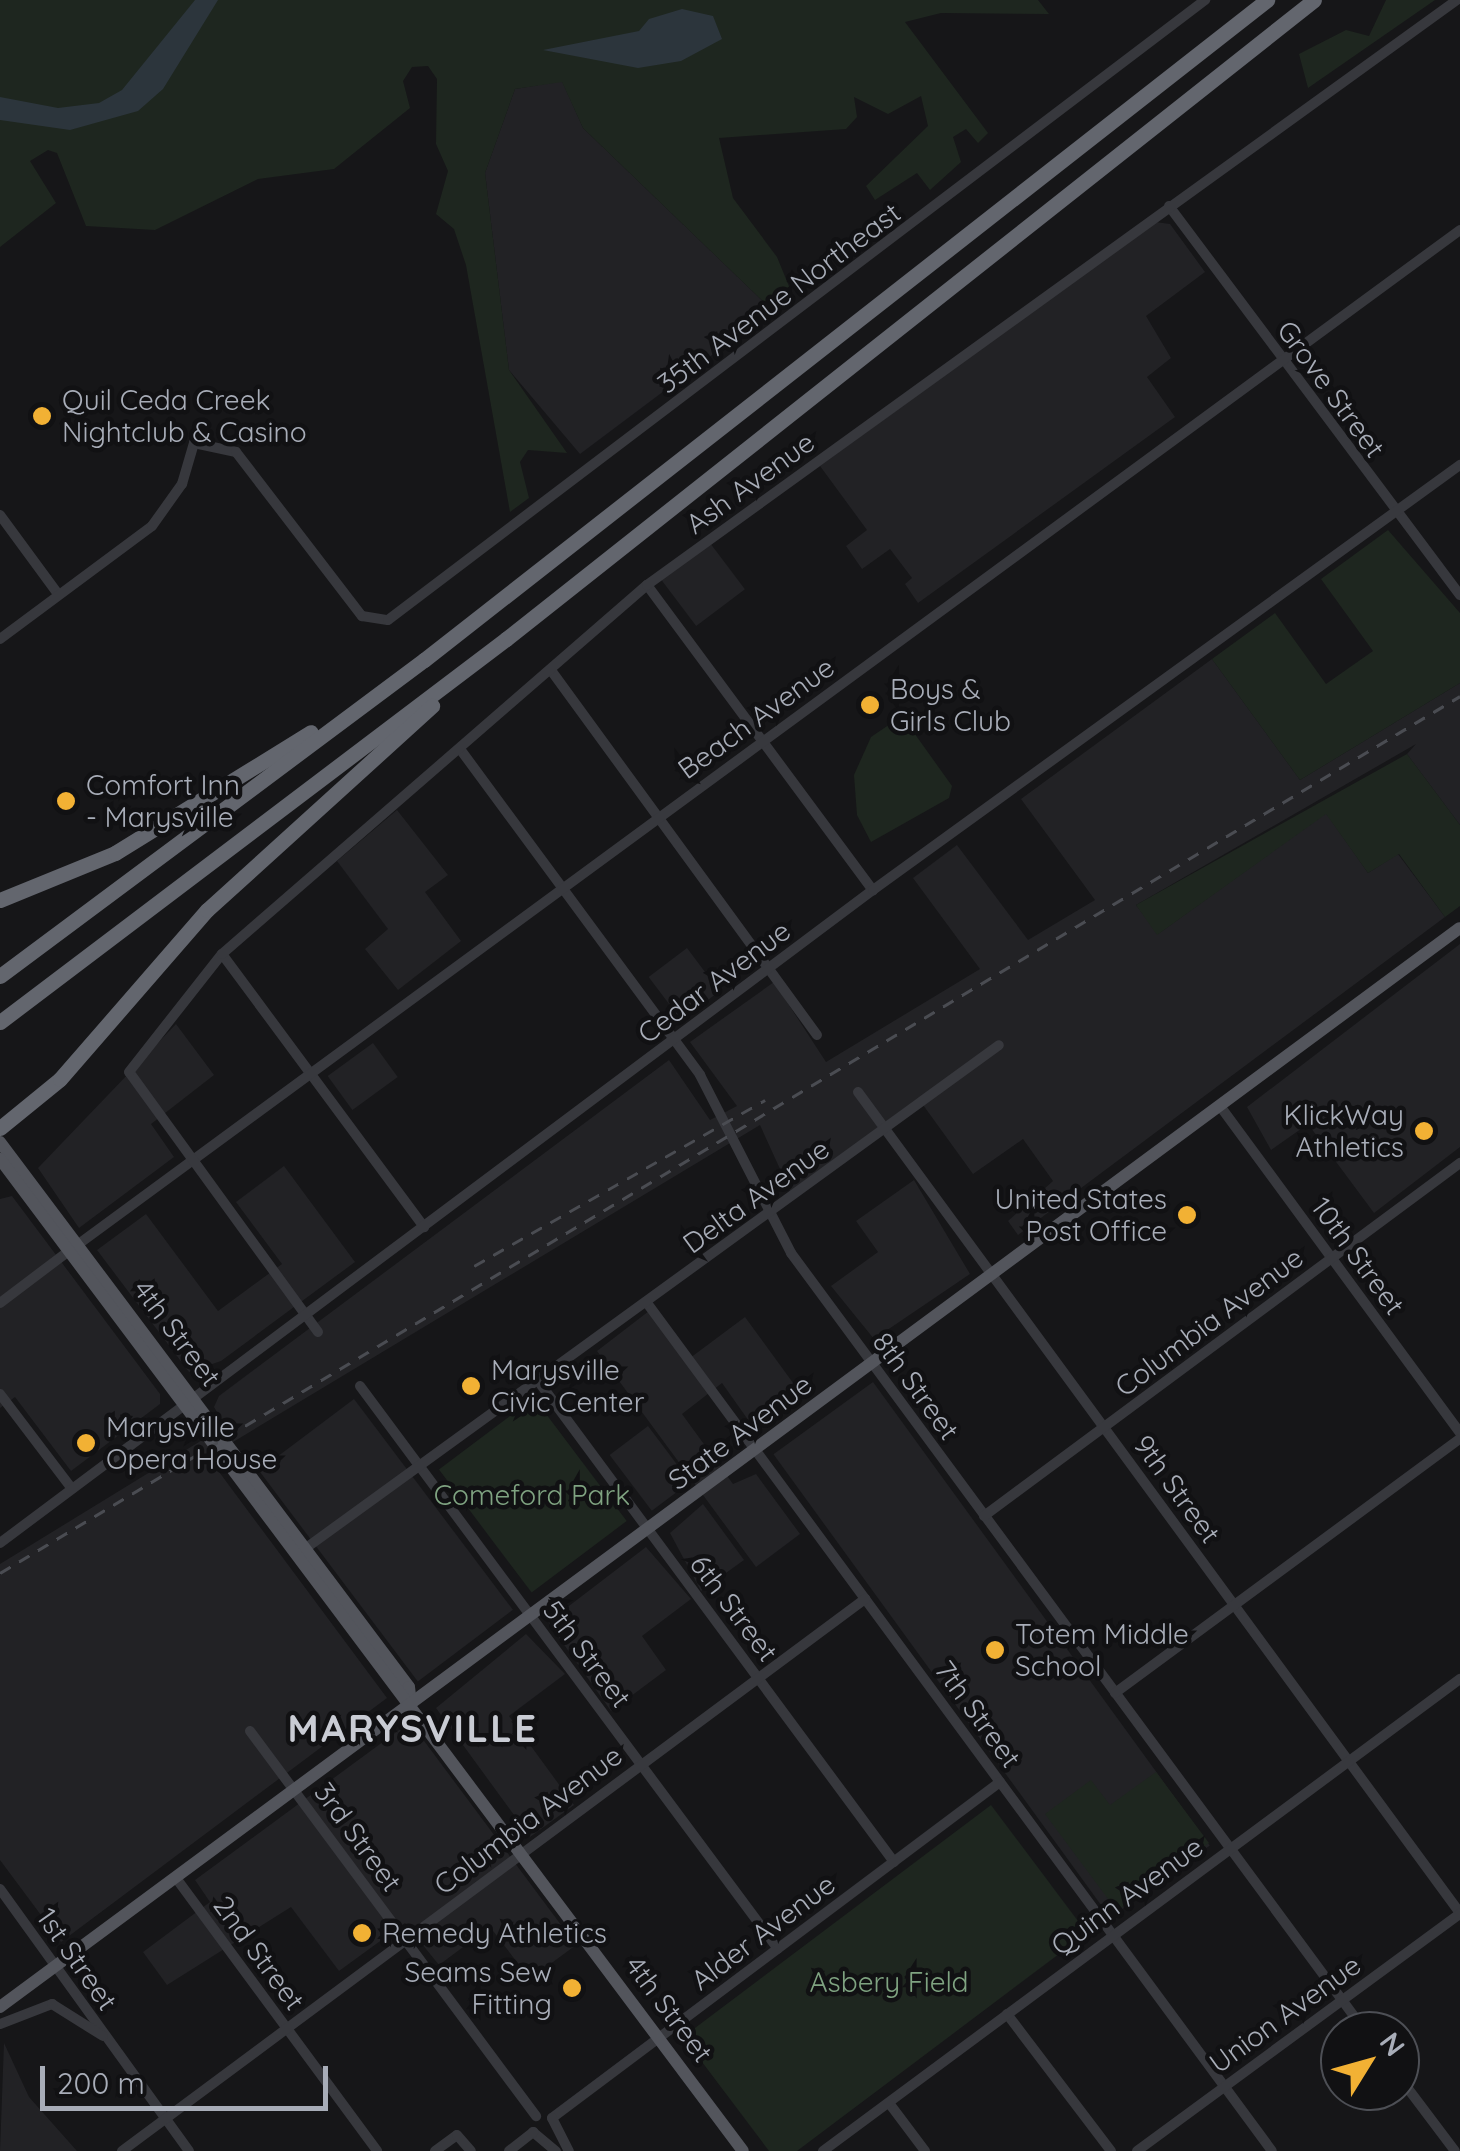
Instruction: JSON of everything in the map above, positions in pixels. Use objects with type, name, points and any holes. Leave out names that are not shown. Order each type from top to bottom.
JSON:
[{"type":"highway","points":[[0,976],[424,660],[1267,0]]},
{"type":"highway","points":[[0,1022],[506,639],[1314,0]]},
{"type":"highway","points":[[0,1128],[72,1067],[207,910],[506,639]]},
{"type":"highway","points":[[0,900],[115,853],[424,660]]},
{"type":"main road","name":"State Avenue","points":[[0,2007],[532,1618],[1460,928]]},
{"type":"main road","name":"4th Street","points":[[0,1142],[190,1402],[306,1548],[409,1687],[411,1704]]},
{"type":"main road","name":"4th Street","points":[[0,1159],[75,1247]]},
{"type":"main road","name":"4th Street","points":[[190,1402],[260,1512],[411,1704],[743,2151]]},
{"type":"main road","points":[[260,1512],[298,1550],[306,1548]]},
{"type":"street","name":"35th Avenue Northeast","points":[[58,594],[165,513],[194,444],[236,452],[374,622],[442,580],[1205,0]]},
{"type":"street","name":"Ash Avenue","points":[[192,1161],[128,1072],[222,954],[554,673],[647,585],[1458,0]]},
{"type":"street","name":"Grove Street","points":[[1168,206],[1394,513],[1460,595]]},
{"type":"street","name":"Beach Avenue","points":[[0,1303],[1460,230]]},
{"type":"street","name":"Cedar Avenue","points":[[0,1543],[873,890],[1460,464]]},
{"type":"street","points":[[0,515],[58,594],[0,639]]},
{"type":"street","points":[[647,585],[873,890]]},
{"type":"street","points":[[554,673],[817,1035]]},
{"type":"street","name":"8th Street","points":[[460,749],[726,1118],[792,1253],[1350,2011]]},
{"type":"street","points":[[222,954],[424,1226]]},
{"type":"street","name":"Delta Avenue","points":[[422,1470],[999,1045]]},
{"type":"street","name":"9th Street","points":[[858,1092],[1460,1913]]},
{"type":"street","name":"10th Street","points":[[1220,1106],[1460,1436]]},
{"type":"street","points":[[192,1161],[318,1332]]},
{"type":"street","name":"Columbia Avenue","points":[[984,1516],[1460,1164]]},
{"type":"street","name":"7th Street","points":[[647,1303],[1272,2151]]},
{"type":"street","name":"6th Street","points":[[538,1382],[894,1862]]},
{"type":"street","name":"5th Street","points":[[360,1386],[778,1949]]},
{"type":"street","points":[[0,1394],[72,1490]]},
{"type":"street","points":[[1116,1693],[1460,1436]]},
{"type":"street","points":[[306,1548],[422,1470]]},
{"type":"street","name":"Columbia Avenue","points":[[122,2151],[865,1598]]},
{"type":"street","name":"Quinn Avenue","points":[[823,2151],[1460,1679]]},
{"type":"street","name":"3rd Street","points":[[250,1731],[536,2116]]},
{"type":"street","name":"Alder Avenue","points":[[538,2135],[659,2038],[1000,1782]]},
{"type":"street","name":"2nd Street","points":[[176,1878],[378,2151]]},
{"type":"street","name":"1st Street","points":[[0,1889],[189,2151]]},
{"type":"street","name":"Union Avenue","points":[[1138,2151],[1460,1913]]},
{"type":"street","points":[[0,2024],[52,2004],[103,2036]]},
{"type":"street","points":[[1007,2014],[1111,2151]]},
{"type":"street","points":[[889,2102],[925,2151]]},
{"type":"street","points":[[1420,2105],[1455,2151]]},
{"type":"street","points":[[556,2151],[538,2135],[536,2116],[553,2123],[568,2151]]},
{"type":"street","points":[[435,2151],[457,2135],[471,2151]]},
{"type":"street","points":[[508,2151],[538,2135]]},
{"type":"shaded area","points":[[195,0],[218,0],[163,89],[138,111],[70,130],[0,120],[0,97],[58,108],[99,103],[122,90]]},
{"type":"shaded area","points":[[682,9],[713,16],[722,39],[681,61],[638,68],[543,50],[639,31],[649,19]]},
{"type":"shaded area","points":[[562,81],[583,128],[772,310],[580,454],[509,370],[485,173],[515,89]]},
{"type":"shaded area","points":[[1155,222],[1170,224],[1205,272],[1146,316],[1171,358],[1147,377],[1175,417],[918,603],[905,584],[912,578],[890,549],[862,569],[846,546],[867,530],[820,466]]},
{"type":"shaded area","points":[[710,543],[745,589],[696,626],[661,580]]},
{"type":"shaded area","points":[[1212,659],[1300,780],[1460,683],[1460,825],[1407,754],[1416,744],[1136,905],[1158,934],[1326,813],[1368,873],[1398,854],[1445,917],[1018,1235],[1008,1221],[1053,1181],[1023,1139],[973,1174],[918,1098],[790,1191],[760,1125],[208,1457],[387,1698],[61,1942],[0,1860],[0,1564],[225,1426],[214,1407],[219,1396],[669,1060],[710,1120],[737,1106],[690,1042],[774,982],[826,1062],[980,969],[913,878],[957,845],[1028,940],[1095,900],[1021,799]]},
{"type":"shaded area","points":[[397,810],[448,875],[425,892],[461,941],[398,990],[365,949],[388,929],[337,861]]},
{"type":"shaded area","points":[[1460,944],[1460,1147],[1374,1213],[1308,1124],[1271,1150],[1247,1107]]},
{"type":"shaded area","points":[[687,948],[719,991],[681,1020],[649,977]]},
{"type":"shaded area","points":[[176,1024],[214,1075],[151,1124],[174,1157],[79,1228],[38,1168]]},
{"type":"shaded area","points":[[373,1043],[398,1077],[352,1110],[328,1076]]},
{"type":"shaded area","points":[[284,1166],[355,1262],[221,1361],[189,1372],[97,1250],[146,1214],[218,1311],[282,1264],[236,1202]]},
{"type":"shaded area","points":[[914,1180],[970,1274],[874,1339],[831,1286],[878,1252],[856,1221]]},
{"type":"shaded area","points":[[12,1196],[160,1394],[160,1404],[71,1471],[15,1397],[0,1408],[0,1199]]},
{"type":"shaded area","points":[[649,1311],[686,1361],[745,1317],[804,1398],[764,1427],[751,1424],[722,1383],[682,1414],[733,1484],[756,1474],[800,1534],[756,1567],[597,1351]]},
{"type":"shaded area","name":"Totem Middle School","points":[[873,1382],[1210,1846],[1110,1918],[773,1454]]},
{"type":"shaded area","points":[[354,1399],[513,1610],[418,1681],[259,1471]]},
{"type":"shaded area","points":[[648,1426],[690,1482],[652,1511],[610,1455]]},
{"type":"shaded area","points":[[703,1504],[744,1560],[701,1591],[670,1533]]},
{"type":"shaded area","points":[[646,1547],[691,1599],[642,1636],[666,1670],[611,1711],[548,1622]]},
{"type":"shaded area","points":[[526,1634],[565,1674],[509,1716],[574,1805],[530,1837],[436,1708]]},
{"type":"shaded area","points":[[410,1722],[576,1945],[530,1979],[490,1927],[439,1965],[405,1923],[339,1971],[291,1907],[167,1985],[143,1952],[210,1902],[195,1880]]},
{"type":"shaded area","points":[[4,2043],[29,2097],[77,2151],[0,2151]]},
{"type":"green space","points":[[0,0],[1038,0],[1049,14],[941,13],[905,22],[988,133],[978,143],[966,129],[953,137],[961,162],[930,190],[917,173],[875,200],[866,186],[928,126],[921,96],[888,114],[854,97],[857,117],[846,129],[719,138],[733,198],[777,257],[793,296],[772,310],[583,128],[562,82],[515,89],[485,173],[509,370],[567,453],[528,450],[520,462],[529,498],[510,512],[466,265],[454,229],[436,214],[448,171],[436,144],[437,79],[428,66],[412,67],[403,81],[410,108],[334,169],[258,179],[155,230],[86,226],[57,153],[48,150],[30,161],[56,203],[0,247]]},
{"type":"green space","points":[[1386,0],[1435,0],[1308,88],[1299,54],[1346,30],[1369,36]]},
{"type":"green space","points":[[1388,530],[1460,613],[1460,683],[1300,780],[1212,659],[1275,613],[1326,684],[1373,651],[1321,579]]},
{"type":"green space","points":[[902,716],[952,786],[949,798],[871,842],[857,815],[854,775],[871,737]]},
{"type":"green space","points":[[1407,754],[1460,825],[1460,906],[1445,917],[1399,854],[1368,873],[1326,814],[1157,935],[1136,905]]},
{"type":"green space","name":"Comeford Park","points":[[534,1398],[627,1521],[532,1593],[439,1470]]},
{"type":"green space","points":[[1156,1772],[1209,1843],[1117,1911],[1045,1814],[1091,1780],[1110,1805]]},
{"type":"green space","name":"Asbery Field","points":[[991,1805],[1087,1933],[797,2151],[769,2151],[687,2042],[691,2031]]},
{"type":"railway","points":[[0,1573],[1460,696]]},
{"type":"railway","points":[[474,1266],[765,1100]]},
{"type":"place","name":"Quil Ceda Creek Nightclub & Casino","points":[[42,416]]},
{"type":"place","name":"Boys & Girls Club","points":[[870,705]]},
{"type":"place","name":"Comfort Inn - Marysville","points":[[66,801]]},
{"type":"place","name":"KlickWay Athletics","points":[[1424,1131]]},
{"type":"place","name":"United States Post Office","points":[[1187,1215]]},
{"type":"place","name":"Marysville Civic Center","points":[[471,1386]]},
{"type":"place","name":"Marysville Opera House","points":[[86,1443]]},
{"type":"place","name":"Totem Middle School","points":[[995,1650]]},
{"type":"place","name":"Remedy Athletics","points":[[362,1933]]},
{"type":"place","name":"Seams Sew Fitting","points":[[572,1988]]},
{"type":"district","name":"MARYSVILLE","points":[[413,1729]]}]
